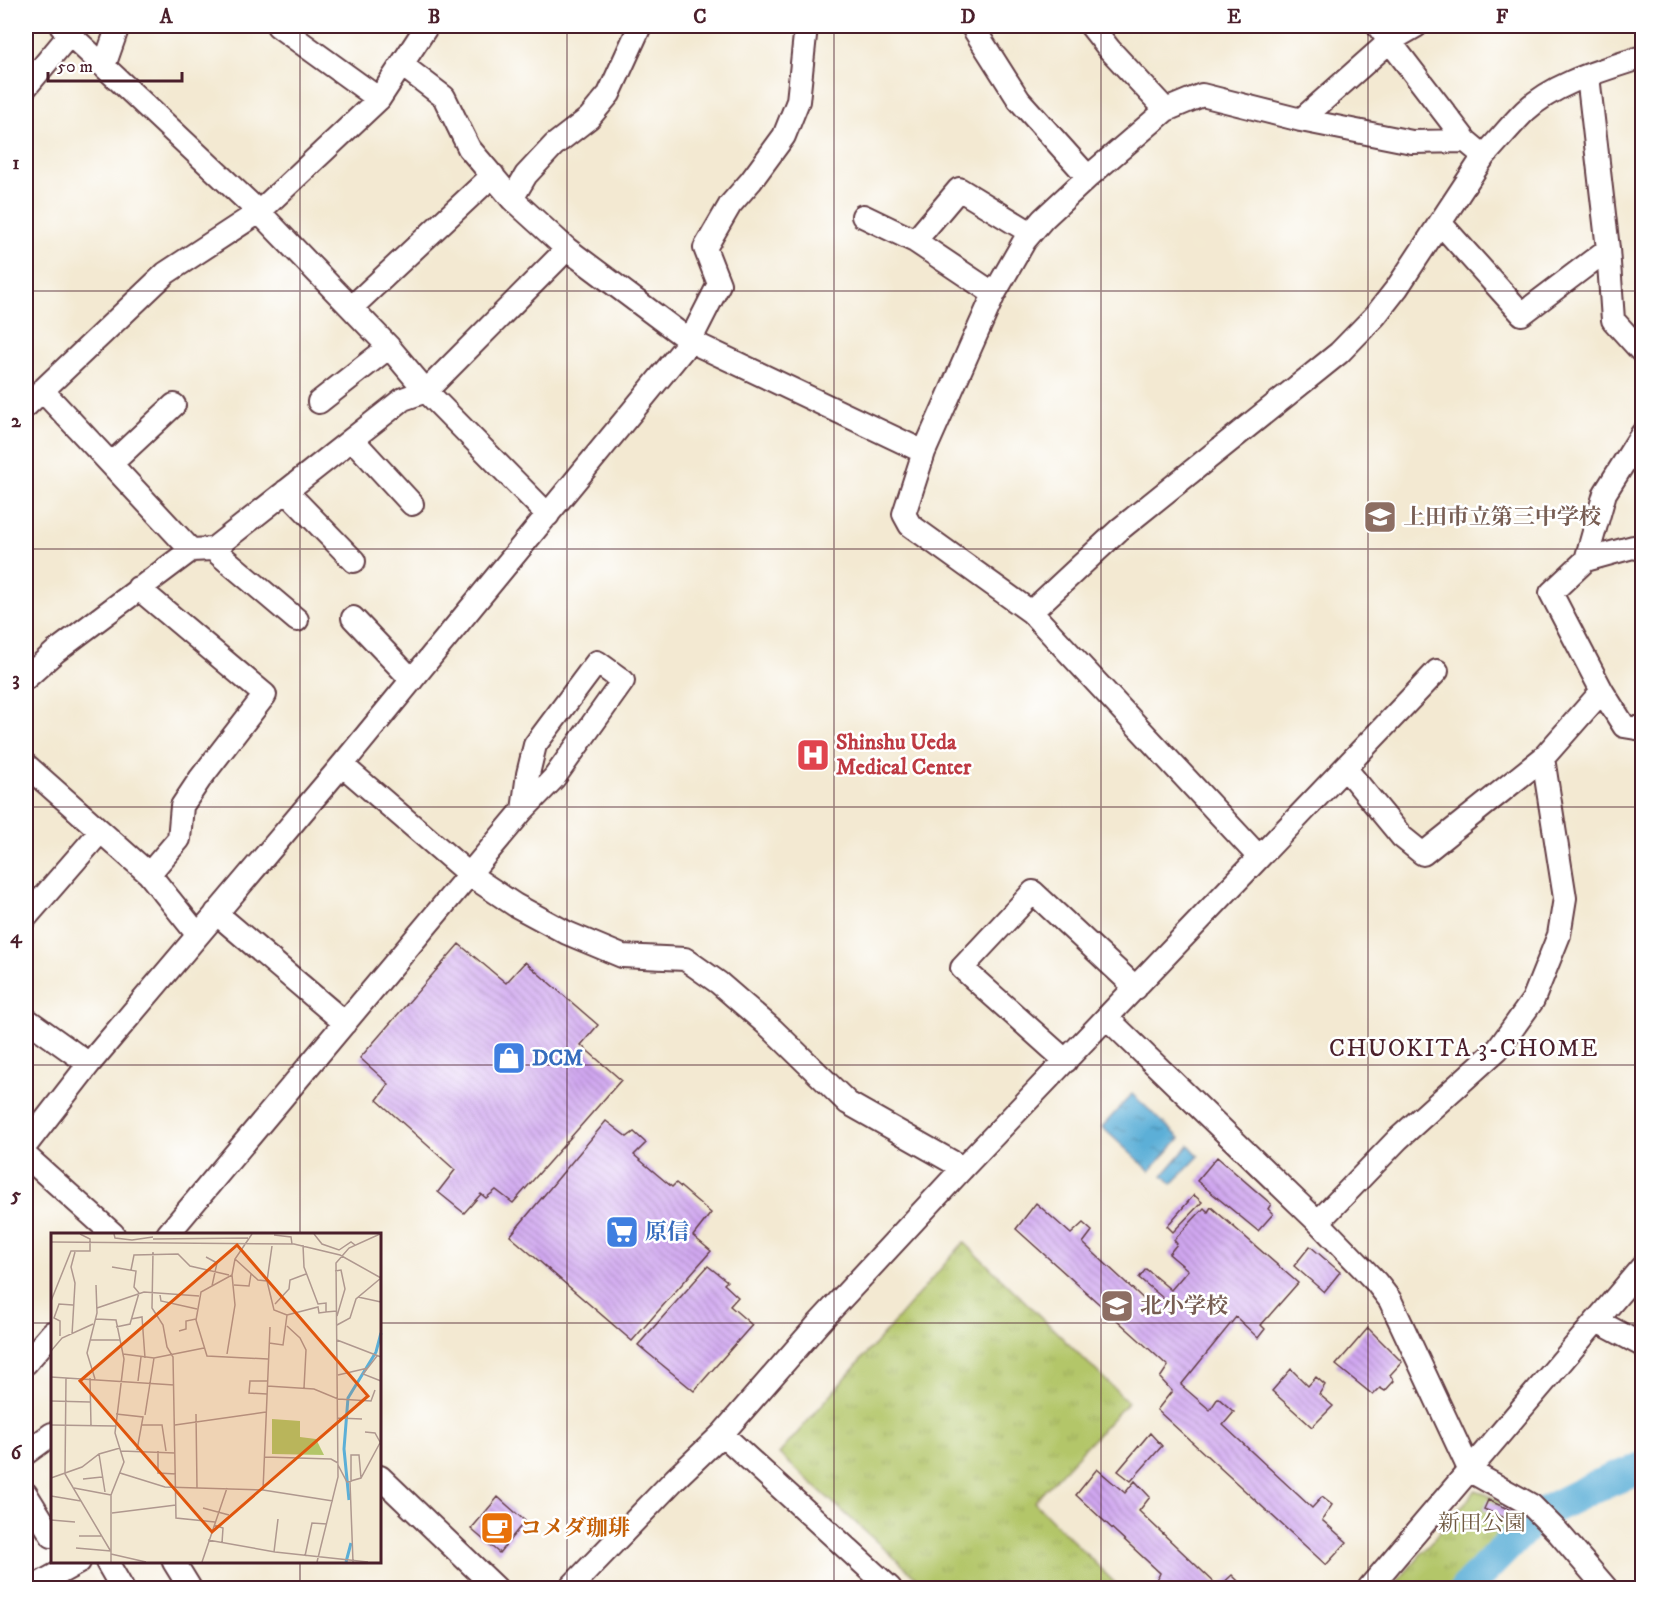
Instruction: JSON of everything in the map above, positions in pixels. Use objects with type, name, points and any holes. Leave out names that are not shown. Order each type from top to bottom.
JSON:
[{"type":"street","points":[[104,66],[118,26]]},
{"type":"street","points":[[278,26],[379,99]]},
{"type":"street","points":[[26,406],[166,273],[259,212],[379,99],[427,26]]},
{"type":"street","points":[[512,199],[525,175],[554,145],[589,118],[609,94],[640,26]]},
{"type":"street","points":[[26,1145],[89,1064],[342,765],[690,341],[719,284],[705,248],[730,205],[784,136],[798,101],[806,26]]},
{"type":"street","points":[[972,26],[1019,100],[1088,177]]},
{"type":"street","points":[[1090,26],[1166,110]]},
{"type":"street","points":[[1301,120],[1384,33],[1416,26]]},
{"type":"street","points":[[26,87],[66,30],[259,212],[352,307],[426,391],[548,515]]},
{"type":"street","points":[[1384,33],[1466,141],[1484,156]]},
{"type":"street","points":[[1031,612],[1120,529],[1339,353],[1376,316],[1441,224],[1484,156],[1527,110],[1558,89],[1642,57]]},
{"type":"street","points":[[402,65],[444,97],[469,148],[512,199],[567,249],[690,341],[924,452]]},
{"type":"street","points":[[1588,76],[1608,249],[1613,320],[1642,352]]},
{"type":"street","points":[[1259,858],[1031,612],[910,525],[904,514],[924,452],[994,294],[1025,240],[1042,219],[1166,110],[1202,95],[1301,120],[1412,142],[1466,141]]},
{"type":"street","points":[[352,307],[493,175]]},
{"type":"street","points":[[915,241],[959,189],[1031,233]]},
{"type":"street","points":[[863,216],[915,241],[994,294]]},
{"type":"street","points":[[1441,224],[1522,314],[1608,249]]},
{"type":"street","points":[[26,678],[55,652],[138,588],[202,549],[286,491],[403,399],[426,391],[567,249]]},
{"type":"street","points":[[319,402],[389,347]]},
{"type":"street","points":[[42,390],[111,464],[202,549],[297,620]]},
{"type":"street","points":[[111,464],[174,405]]},
{"type":"street","points":[[1586,560],[1605,493],[1642,434]]},
{"type":"street","points":[[352,439],[412,504]]},
{"type":"street","points":[[286,491],[354,561]]},
{"type":"street","points":[[1642,549],[1633,548],[1586,560],[1551,592],[1602,691],[1624,726],[1642,729]]},
{"type":"street","points":[[138,588],[265,695],[182,806],[179,839],[148,874]]},
{"type":"street","points":[[353,618],[412,680]]},
{"type":"street","points":[[169,1233],[523,810],[554,778],[623,681],[597,662],[535,745],[523,810]]},
{"type":"street","points":[[570,1588],[675,1479],[722,1434],[818,1324],[963,1168],[1437,671]]},
{"type":"street","points":[[1345,768],[1402,837],[1424,854],[1543,758],[1602,691]]},
{"type":"street","points":[[1318,1222],[1398,1139],[1498,1049],[1533,1000],[1559,935],[1565,898],[1543,758]]},
{"type":"street","points":[[26,765],[148,874],[198,936]]},
{"type":"street","points":[[342,765],[470,875],[515,905],[567,933],[622,956],[685,959],[719,982],[772,1029],[848,1103],[963,1168]]},
{"type":"street","points":[[26,917],[100,832]]},
{"type":"street","points":[[1066,1061],[962,968],[1033,892],[1136,988]]},
{"type":"street","points":[[216,913],[345,1023]]},
{"type":"street","points":[[1107,1018],[1318,1222],[1376,1282],[1390,1300],[1470,1471],[1530,1505],[1557,1531],[1606,1588]]},
{"type":"street","points":[[26,1019],[89,1064]]},
{"type":"street","points":[[26,1156],[112,1233]]},
{"type":"street","points":[[1371,1588],[1642,1267]]},
{"type":"street","points":[[1597,1321],[1642,1345]]},
{"type":"street","points":[[26,1363],[51,1334]]},
{"type":"street","points":[[722,1434],[890,1588]]},
{"type":"street","points":[[26,1453],[51,1435]]},
{"type":"street","points":[[381,1478],[496,1588]]},
{"type":"street","points":[[26,1494],[51,1534]]},
{"type":"street","points":[[43,1586],[73,1563]]},
{"type":"street","points":[[107,1563],[123,1588]]},
{"type":"street","points":[[175,1563],[190,1588]]},
{"type":"green space","points":[[964,1242],[1128,1402],[1034,1502],[1120,1588],[928,1588],[779,1454]]},
{"type":"green space","name":"新田公園","points":[[1476,1490],[1529,1514],[1452,1588],[1392,1588]]},
{"type":"water","points":[[1132,1094],[1180,1138],[1150,1171],[1102,1127]]},
{"type":"water","points":[[1189,1145],[1199,1156],[1172,1184],[1163,1175]]},
{"type":"building","points":[[459,944],[506,983],[525,962],[598,1025],[581,1045],[621,1080],[513,1203],[496,1190],[486,1198],[481,1194],[464,1213],[438,1192],[455,1170],[377,1100],[389,1084],[360,1058]]},
{"type":"building","points":[[606,1121],[627,1137],[634,1132],[646,1143],[634,1155],[672,1187],[676,1183],[711,1213],[693,1236],[711,1251],[632,1341],[510,1236]]},
{"type":"building","points":[[1217,1157],[1271,1204],[1268,1209],[1273,1214],[1258,1231],[1197,1181]]},
{"type":"building","points":[[1194,1195],[1202,1202],[1173,1232],[1167,1226]]},
{"type":"building","points":[[1036,1203],[1071,1234],[1083,1223],[1092,1231],[1083,1243],[1149,1304],[1153,1299],[1159,1303],[1163,1298],[1139,1278],[1146,1269],[1171,1290],[1188,1270],[1169,1254],[1177,1244],[1174,1240],[1204,1208],[1208,1212],[1211,1207],[1298,1283],[1261,1325],[1265,1329],[1258,1338],[1236,1317],[1181,1385],[1210,1410],[1218,1398],[1234,1412],[1223,1425],[1312,1508],[1322,1497],[1332,1505],[1322,1520],[1347,1542],[1326,1565],[1157,1410],[1172,1391],[1160,1378],[1168,1366],[1016,1229]]},
{"type":"building","points":[[1310,1246],[1340,1272],[1324,1292],[1294,1266]]},
{"type":"building","points":[[708,1266],[727,1281],[724,1284],[738,1297],[730,1306],[752,1325],[694,1391],[638,1345]]},
{"type":"building","points":[[1368,1328],[1402,1362],[1390,1375],[1394,1381],[1385,1391],[1380,1388],[1373,1395],[1336,1365]]},
{"type":"building","points":[[1291,1369],[1308,1386],[1316,1377],[1325,1385],[1319,1394],[1333,1406],[1312,1427],[1272,1391]]},
{"type":"building","points":[[1150,1433],[1162,1446],[1131,1481],[1118,1471]]},
{"type":"building","points":[[1097,1469],[1125,1493],[1135,1481],[1150,1497],[1139,1511],[1219,1587],[1232,1575],[1240,1583],[1235,1588],[1163,1588],[1156,1582],[1160,1573],[1076,1495]]},
{"type":"building","points":[[498,1497],[525,1521],[499,1553],[471,1529]]},
{"type":"building","points":[[1488,1500],[1519,1514],[1515,1523],[1484,1509]]},
{"type":"waterway","points":[[1466,1588],[1538,1515],[1596,1486],[1642,1468]]},
{"type":"place","name":"上田市立第三中学校","points":[[1380,517]]},
{"type":"place","name":"Shinshu Ueda Medical Center","points":[[813,755]]},
{"type":"place","name":"DCM","points":[[509,1058]]},
{"type":"place","name":"原信","points":[[622,1232]]},
{"type":"place","name":"北小学校","points":[[1117,1306]]},
{"type":"place","name":"コメダ珈琲","points":[[497,1528]]},
{"type":"district","name":"CHUOKITA 3-CHOME","points":[[1464,1049]]}]
